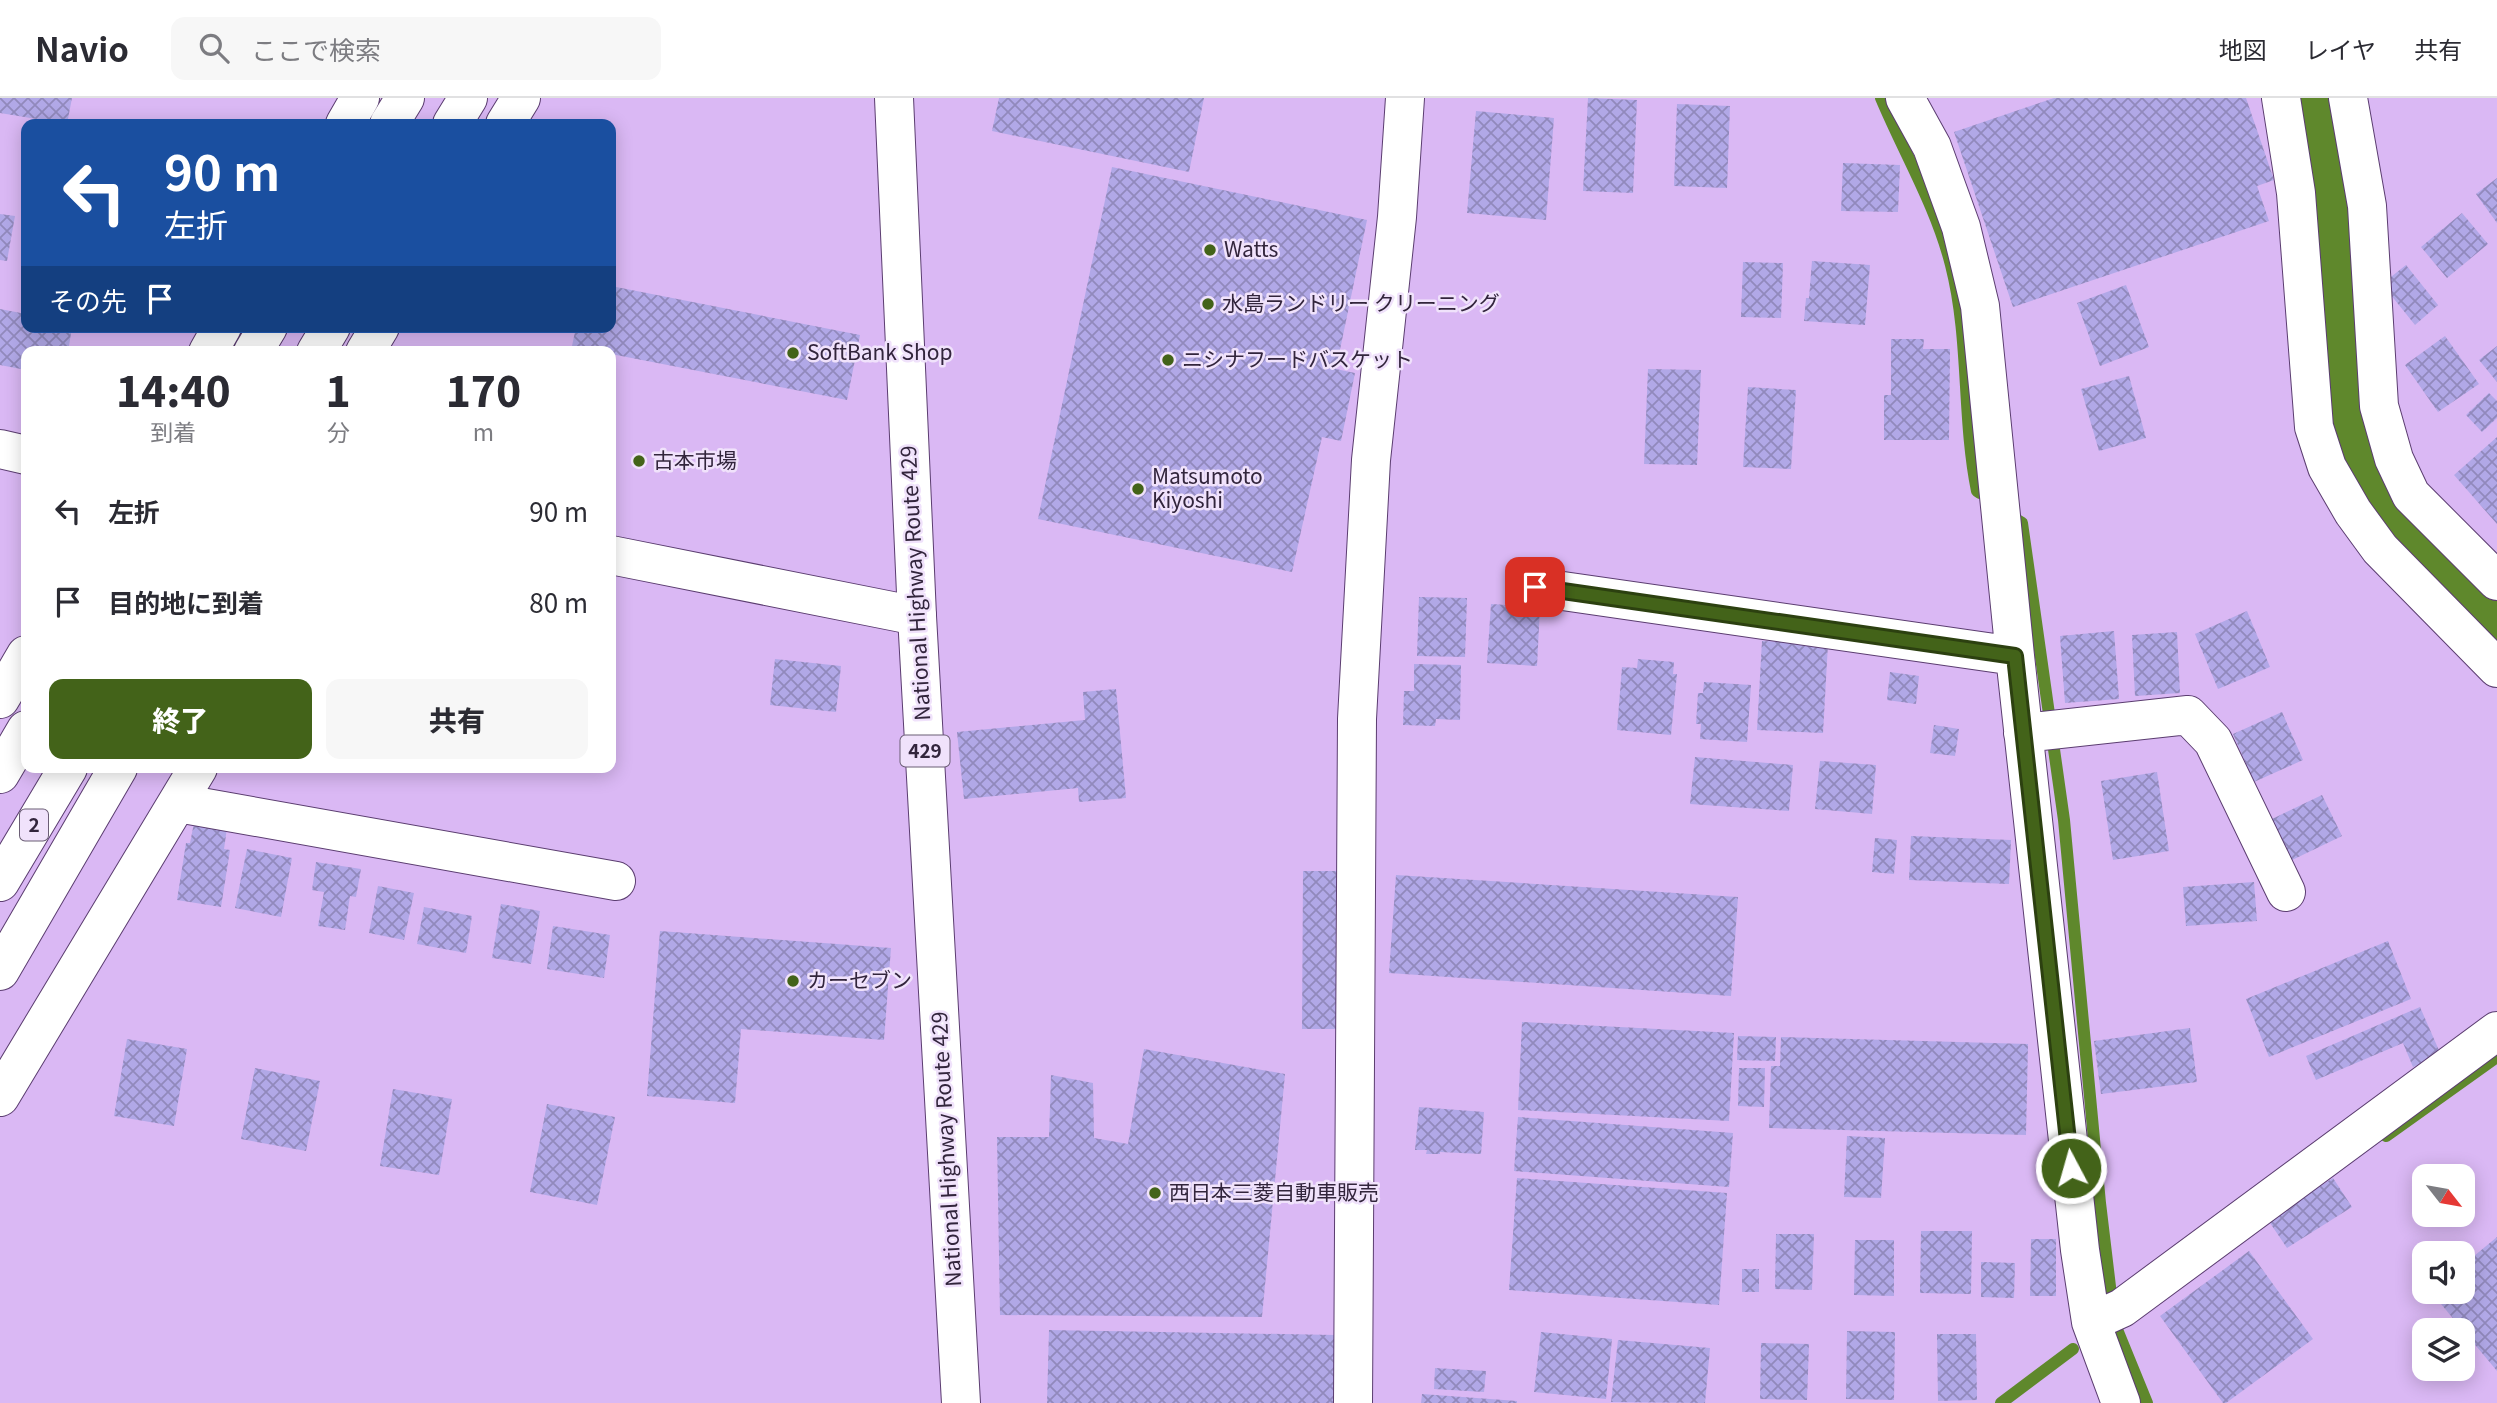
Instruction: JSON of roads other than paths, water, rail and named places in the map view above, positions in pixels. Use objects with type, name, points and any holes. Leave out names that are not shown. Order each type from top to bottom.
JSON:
[{"type":"main road","points":[[348,119],[360,98]]},
{"type":"main road","points":[[393,119],[405,98]]},
{"type":"main road","points":[[455,119],[468,98]]},
{"type":"main road","points":[[508,119],[521,98]]},
{"type":"main road","name":"National Highway Route 429","points":[[894,98],[917,616],[961,1403]]},
{"type":"main road","points":[[1353,1403],[1357,719],[1371,460],[1397,217],[1405,98]]},
{"type":"main road","points":[[1905,98],[1932,147],[1961,227],[1980,306],[2015,656],[2041,731],[2080,1250],[2107,1316],[2121,1403]]},
{"type":"main road","points":[[2281,98],[2296,193],[2314,426],[2327,467],[2353,512],[2380,549],[2497,668]]},
{"type":"main road","points":[[2348,98],[2367,206],[2379,405],[2394,459],[2411,495],[2497,581]]},
{"type":"main road","points":[[0,449],[21,454]]},
{"type":"main road","points":[[616,556],[917,616]]},
{"type":"main road","points":[[1535,587],[2015,656]]},
{"type":"main road","points":[[0,699],[21,663]]},
{"type":"main road","points":[[2041,731],[2188,715],[2213,741],[2286,892]]},
{"type":"main road","points":[[0,774],[21,738]]},
{"type":"main road","name":"2","points":[[0,882],[65,773]]},
{"type":"main road","points":[[0,971],[115,773]]},
{"type":"main road","points":[[0,1097],[195,773]]},
{"type":"main road","points":[[178,803],[616,881]]},
{"type":"main road","points":[[2107,1316],[2497,1031]]},
{"type":"waterway","points":[[1881,98],[1937,222],[1951,265],[1961,321],[1972,463],[1977,491],[1980,493]]},
{"type":"waterway","points":[[2322,98],[2333,160],[2351,439],[2381,499],[2497,622]]},
{"type":"waterway","points":[[2017,520],[2022,523],[2064,820],[2111,1295],[2116,1327],[2147,1403]]},
{"type":"waterway","points":[[2386,1136],[2497,1057]]},
{"type":"waterway","points":[[2001,1403],[2073,1349]]},
{"type":"place","name":"Watts","points":[[1210,250]]},
{"type":"place","name":"水島ランドリー クリーニング","points":[[1208,304]]},
{"type":"place","name":"SoftBank Shop","points":[[793,353]]},
{"type":"place","name":"ニシナフードバスケット","points":[[1168,360]]},
{"type":"place","name":"古本市場","points":[[639,461]]},
{"type":"place","name":"Matsumoto Kiyoshi","points":[[1138,489]]},
{"type":"place","name":"カーセブン","points":[[793,981]]},
{"type":"place","name":"西日本三菱自動車販売","points":[[1155,1193]]}]
